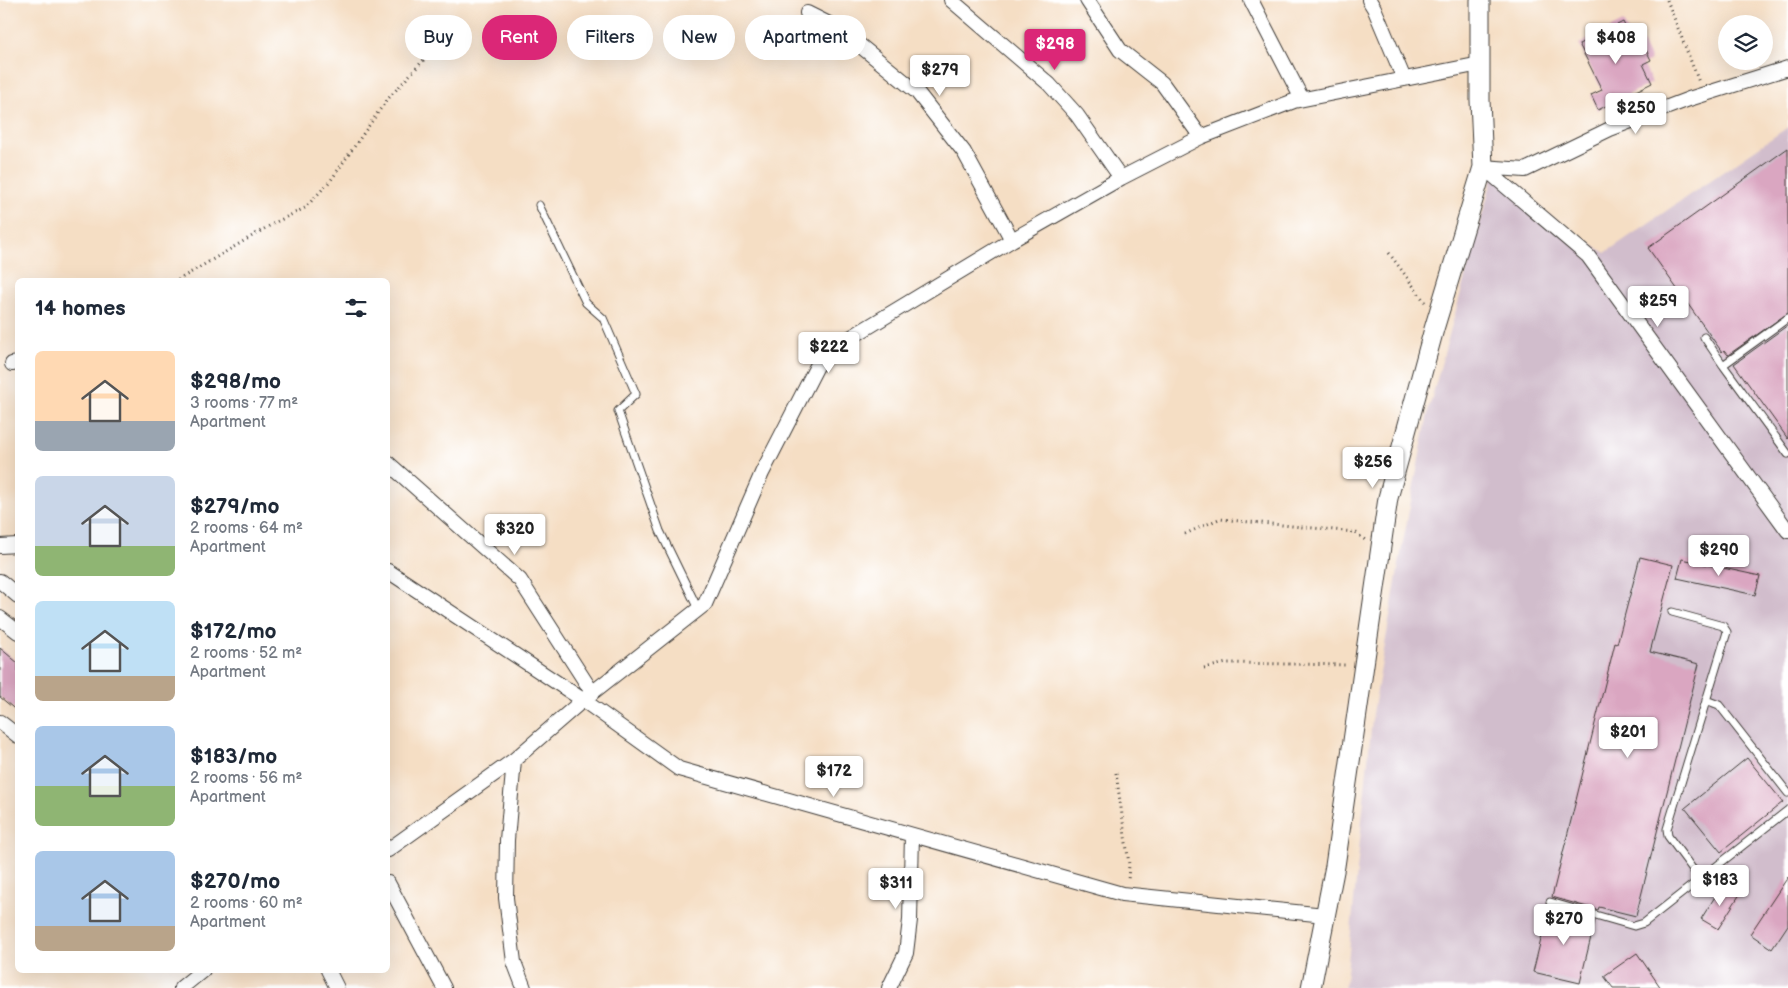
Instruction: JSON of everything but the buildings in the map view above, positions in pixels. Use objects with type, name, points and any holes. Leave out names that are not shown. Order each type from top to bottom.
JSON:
[{"type":"main road","points":[[1312,988],[1335,866],[1388,498],[1437,319],[1483,168],[1480,0]]},
{"type":"street","points":[[951,0],[1049,84],[1077,115],[1121,178]]},
{"type":"street","points":[[1087,0],[1120,50],[1162,82],[1201,137]]},
{"type":"street","points":[[1252,0],[1302,99]]},
{"type":"street","points":[[1369,0],[1404,79]]},
{"type":"street","points":[[807,14],[841,30],[917,92],[964,152],[1012,240]]},
{"type":"street","points":[[390,849],[514,760],[588,696],[705,604],[762,473],[818,364],[846,341],[1012,240],[1121,178],[1201,137],[1302,99],[1480,64]]},
{"type":"street","points":[[1483,168],[1525,170],[1610,129],[1704,94],[1788,68]]},
{"type":"street","points":[[1483,168],[1588,256],[1788,531]]},
{"type":"street","points":[[390,465],[520,580],[588,696]]},
{"type":"street","points":[[0,546],[15,544]]},
{"type":"street","points":[[390,572],[588,696],[679,769],[1127,895],[1326,915]]},
{"type":"street","points":[[0,580],[15,593]]},
{"type":"street","points":[[0,618],[15,630]]},
{"type":"street","points":[[0,722],[15,734]]},
{"type":"street","points":[[514,760],[507,840],[506,898],[514,962],[524,988]]},
{"type":"street","points":[[889,988],[906,953],[910,920],[912,835]]},
{"type":"street","points":[[390,887],[444,988]]},
{"type":"street","points":[[181,988],[199,973]]},
{"type":"street","points":[[330,973],[337,988]]},
{"type":"lane","points":[[539,205],[586,303],[603,318],[636,394],[618,411],[660,531],[699,610]]},
{"type":"lane","points":[[1723,365],[1788,318]]},
{"type":"lane","points":[[1704,337],[1788,454]]},
{"type":"lane","points":[[1672,612],[1723,626],[1727,632],[1667,829],[1668,836],[1700,879]]},
{"type":"lane","points":[[1706,700],[1719,705],[1788,793]]},
{"type":"lane","points":[[1550,902],[1634,926],[1644,923],[1788,810]]},
{"type":"path","points":[[1667,0],[1704,94]]},
{"type":"path","points":[[181,278],[276,222],[305,208],[331,180],[386,100],[423,60]]},
{"type":"path","points":[[1389,253],[1437,319]]},
{"type":"path","points":[[1186,534],[1219,518],[1354,532],[1380,554]]},
{"type":"path","points":[[1204,668],[1227,663],[1364,665]]},
{"type":"path","points":[[1116,772],[1129,864],[1127,895]]},
{"type":"shaded area","points":[[1788,127],[1788,988],[1344,988],[1372,719],[1402,547],[1429,408],[1493,176],[1605,253]]}]
